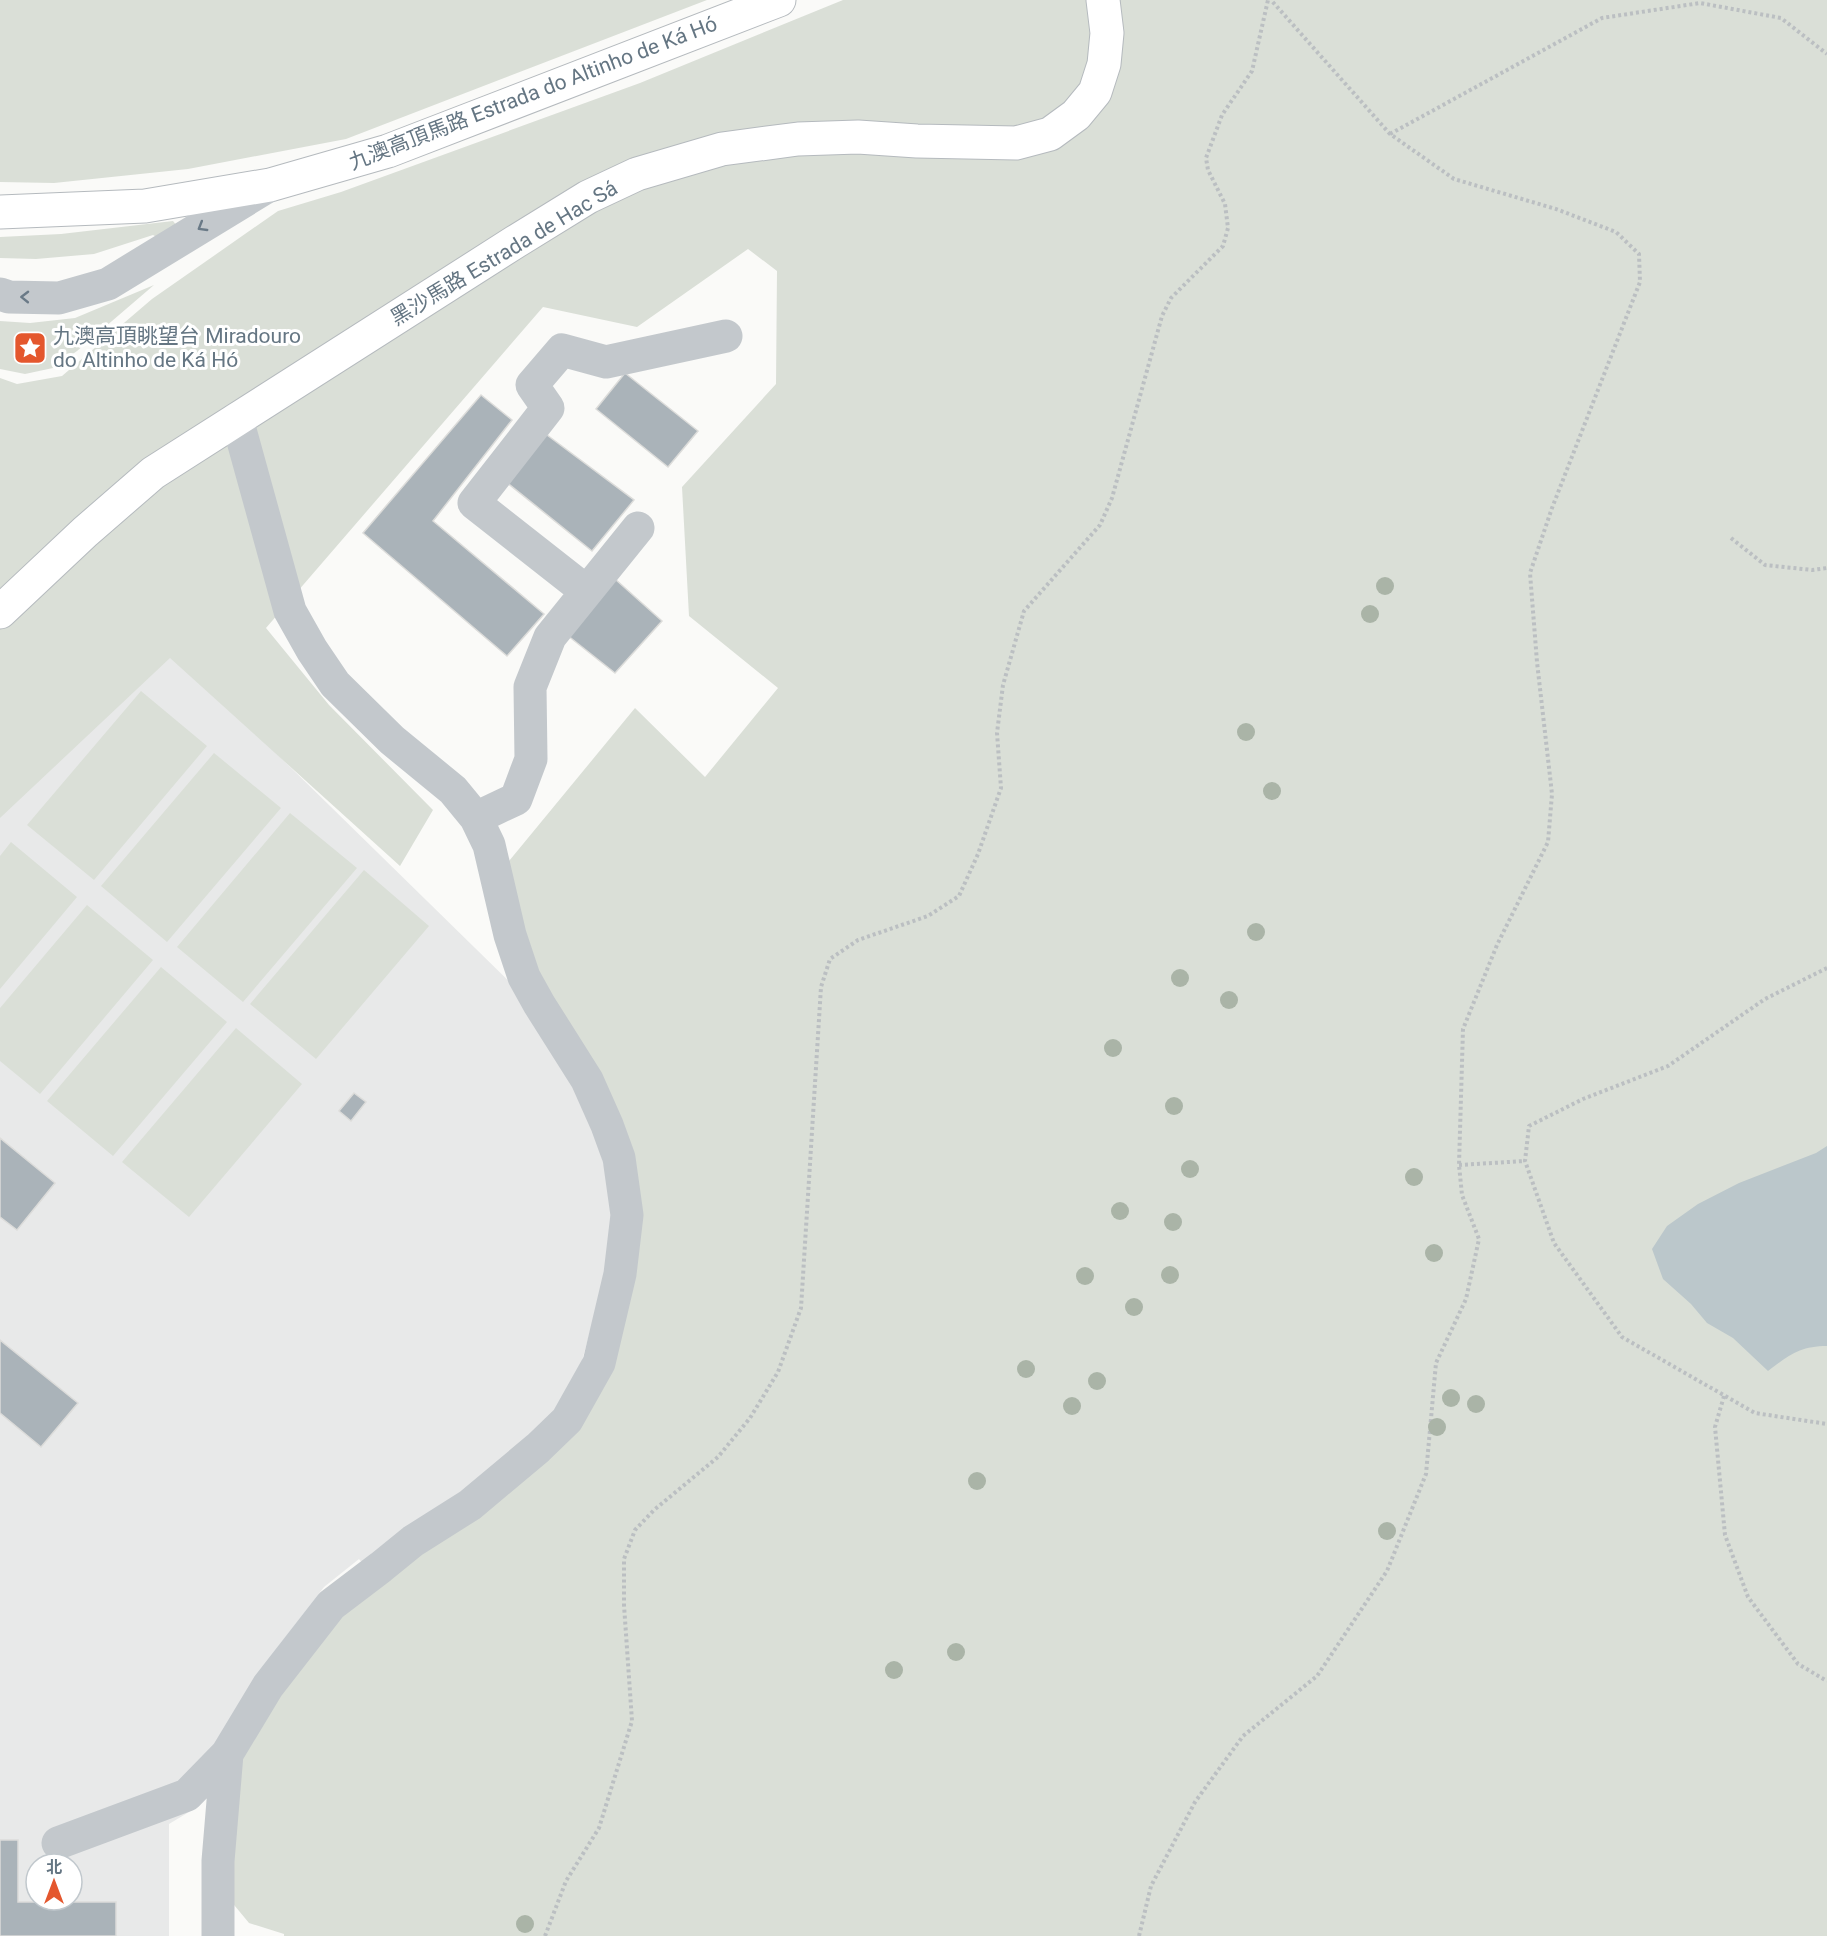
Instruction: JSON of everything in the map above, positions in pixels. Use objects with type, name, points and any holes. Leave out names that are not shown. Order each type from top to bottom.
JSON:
[{"type":"main road","name":"九澳高頂馬路 Estrada do Altinho de Ká Hó","points":[[0,212],[145,206],[270,185],[388,151],[779,0]]},
{"type":"main road","name":"黑沙馬路 Estrada de Hac Sá","points":[[0,612],[85,532],[153,473],[515,242],[588,197],[637,174],[722,149],[798,139],[858,138],[1016,143],[1050,134],[1076,115],[1095,92],[1104,64],[1107,33],[1102,0]]},
{"type":"street","points":[[0,294],[9,297],[59,298],[108,284],[270,185]]},
{"type":"street","points":[[586,591],[474,503],[548,408],[532,386],[562,350],[606,362],[726,336]]},
{"type":"street","points":[[58,1843],[187,1796],[227,1754],[268,1686],[331,1605],[413,1541],[470,1504],[538,1448],[567,1420],[599,1363],[620,1274],[627,1215],[619,1158],[587,1080],[524,977],[510,935],[489,845],[476,818],[453,790],[392,740],[335,684],[312,650],[291,611],[237,419]]},
{"type":"street","points":[[476,818],[516,799],[531,759],[530,687],[550,637],[638,528]]},
{"type":"street","points":[[218,1936],[218,1861],[227,1754]]},
{"type":"path","points":[[1139,1936],[1151,1886],[1195,1802],[1243,1736],[1317,1676],[1388,1571],[1426,1474],[1436,1363],[1466,1299],[1479,1239],[1462,1195],[1460,1165],[1463,1029],[1497,945],[1548,842],[1552,794],[1538,673],[1530,573],[1552,508],[1640,282],[1639,254],[1616,232],[1556,209],[1454,179],[1390,134],[1269,0]]},
{"type":"path","points":[[545,1936],[566,1881],[599,1828],[633,1721],[624,1605],[624,1559],[635,1530],[654,1510],[718,1457],[750,1418],[778,1372],[801,1308],[821,987],[830,959],[858,940],[928,916],[959,896],[978,854],[1001,788],[997,733],[1003,685],[1024,611],[1100,525],[1112,498],[1162,315],[1171,298],[1223,246],[1228,228],[1225,204],[1208,170],[1206,158],[1222,115],[1252,71],[1269,0]]},
{"type":"path","points":[[1390,134],[1602,18],[1700,3],[1781,18],[1827,54]]},
{"type":"path","points":[[1731,538],[1765,565],[1812,570],[1827,568]]},
{"type":"path","points":[[1827,968],[1765,999],[1668,1066],[1583,1099],[1529,1126],[1525,1161],[1554,1243],[1623,1337],[1755,1413],[1827,1424]]},
{"type":"path","points":[[1460,1165],[1525,1161]]},
{"type":"path","points":[[1724,1396],[1715,1427],[1725,1535],[1748,1597],[1797,1664],[1827,1681]]},
{"type":"shaded area","points":[[0,0],[707,0],[346,139],[188,169],[54,183],[0,182]]},
{"type":"shaded area","points":[[843,0],[1827,0],[1827,1936],[284,1936],[284,1934],[249,1923],[225,1894],[227,1754],[331,1605],[567,1420],[627,1215],[495,878],[635,708],[705,777],[778,688],[689,616],[682,487],[776,384],[777,271],[748,249],[637,327],[543,307],[266,628],[329,705],[433,810],[400,866],[170,658],[0,818],[0,378],[17,384],[62,376],[152,299],[278,211],[341,192],[640,83]]},
{"type":"shaded area","points":[[173,221],[177,226],[164,241],[153,235],[94,254],[36,259],[0,258],[0,237],[61,234]]},
{"type":"shaded area","points":[[154,285],[77,351],[53,368],[25,374],[0,369],[0,321],[30,323],[75,318]]},
{"type":"shaded area","points":[[134,614],[526,998],[581,1088],[616,1206],[611,1255],[580,1368],[555,1417],[369,1571],[359,1559],[324,1587],[277,1648],[194,1809],[169,1824],[169,1936],[0,1936],[0,633]]},
{"type":"shaded area","points":[[141,691],[207,746],[94,880],[27,825]]},
{"type":"shaded area","points":[[214,753],[281,808],[167,942],[101,886]]},
{"type":"shaded area","points":[[290,813],[357,868],[243,1002],[177,947]]},
{"type":"shaded area","points":[[11,842],[77,897],[0,989],[0,856]]},
{"type":"shaded area","points":[[364,870],[429,926],[316,1059],[250,1004]]},
{"type":"shaded area","points":[[87,905],[153,960],[40,1094],[0,1061],[0,1008]]},
{"type":"shaded area","points":[[161,967],[227,1022],[113,1156],[47,1101]]},
{"type":"shaded area","points":[[236,1028],[302,1084],[189,1217],[122,1162]]},
{"type":"shaded area","points":[[1827,1146],[1827,1346],[1795,1352],[1768,1371],[1733,1338],[1707,1323],[1691,1304],[1663,1279],[1652,1249],[1667,1226],[1698,1204],[1739,1183],[1816,1153]]},
{"type":"building","points":[[625,373],[698,431],[668,467],[596,409]]},
{"type":"building","points":[[481,395],[512,420],[433,521],[544,614],[507,656],[363,533]]},
{"type":"building","points":[[543,432],[634,500],[592,551],[505,481]]},
{"type":"building","points":[[615,579],[662,621],[615,673],[567,635]]},
{"type":"building","points":[[354,1093],[366,1102],[351,1121],[339,1111]]},
{"type":"building","points":[[0,1138],[55,1183],[17,1230],[0,1217]]},
{"type":"building","points":[[0,1340],[78,1403],[41,1447],[0,1413]]},
{"type":"building","points":[[0,1840],[18,1840],[18,1902],[24,1902],[24,1912],[84,1912],[84,1902],[116,1902],[116,1936],[0,1936]]},
{"type":"place","name":"九澳高頂眺望台 Miradouro do Altinho de Ká Hó","points":[[30,348]]}]
